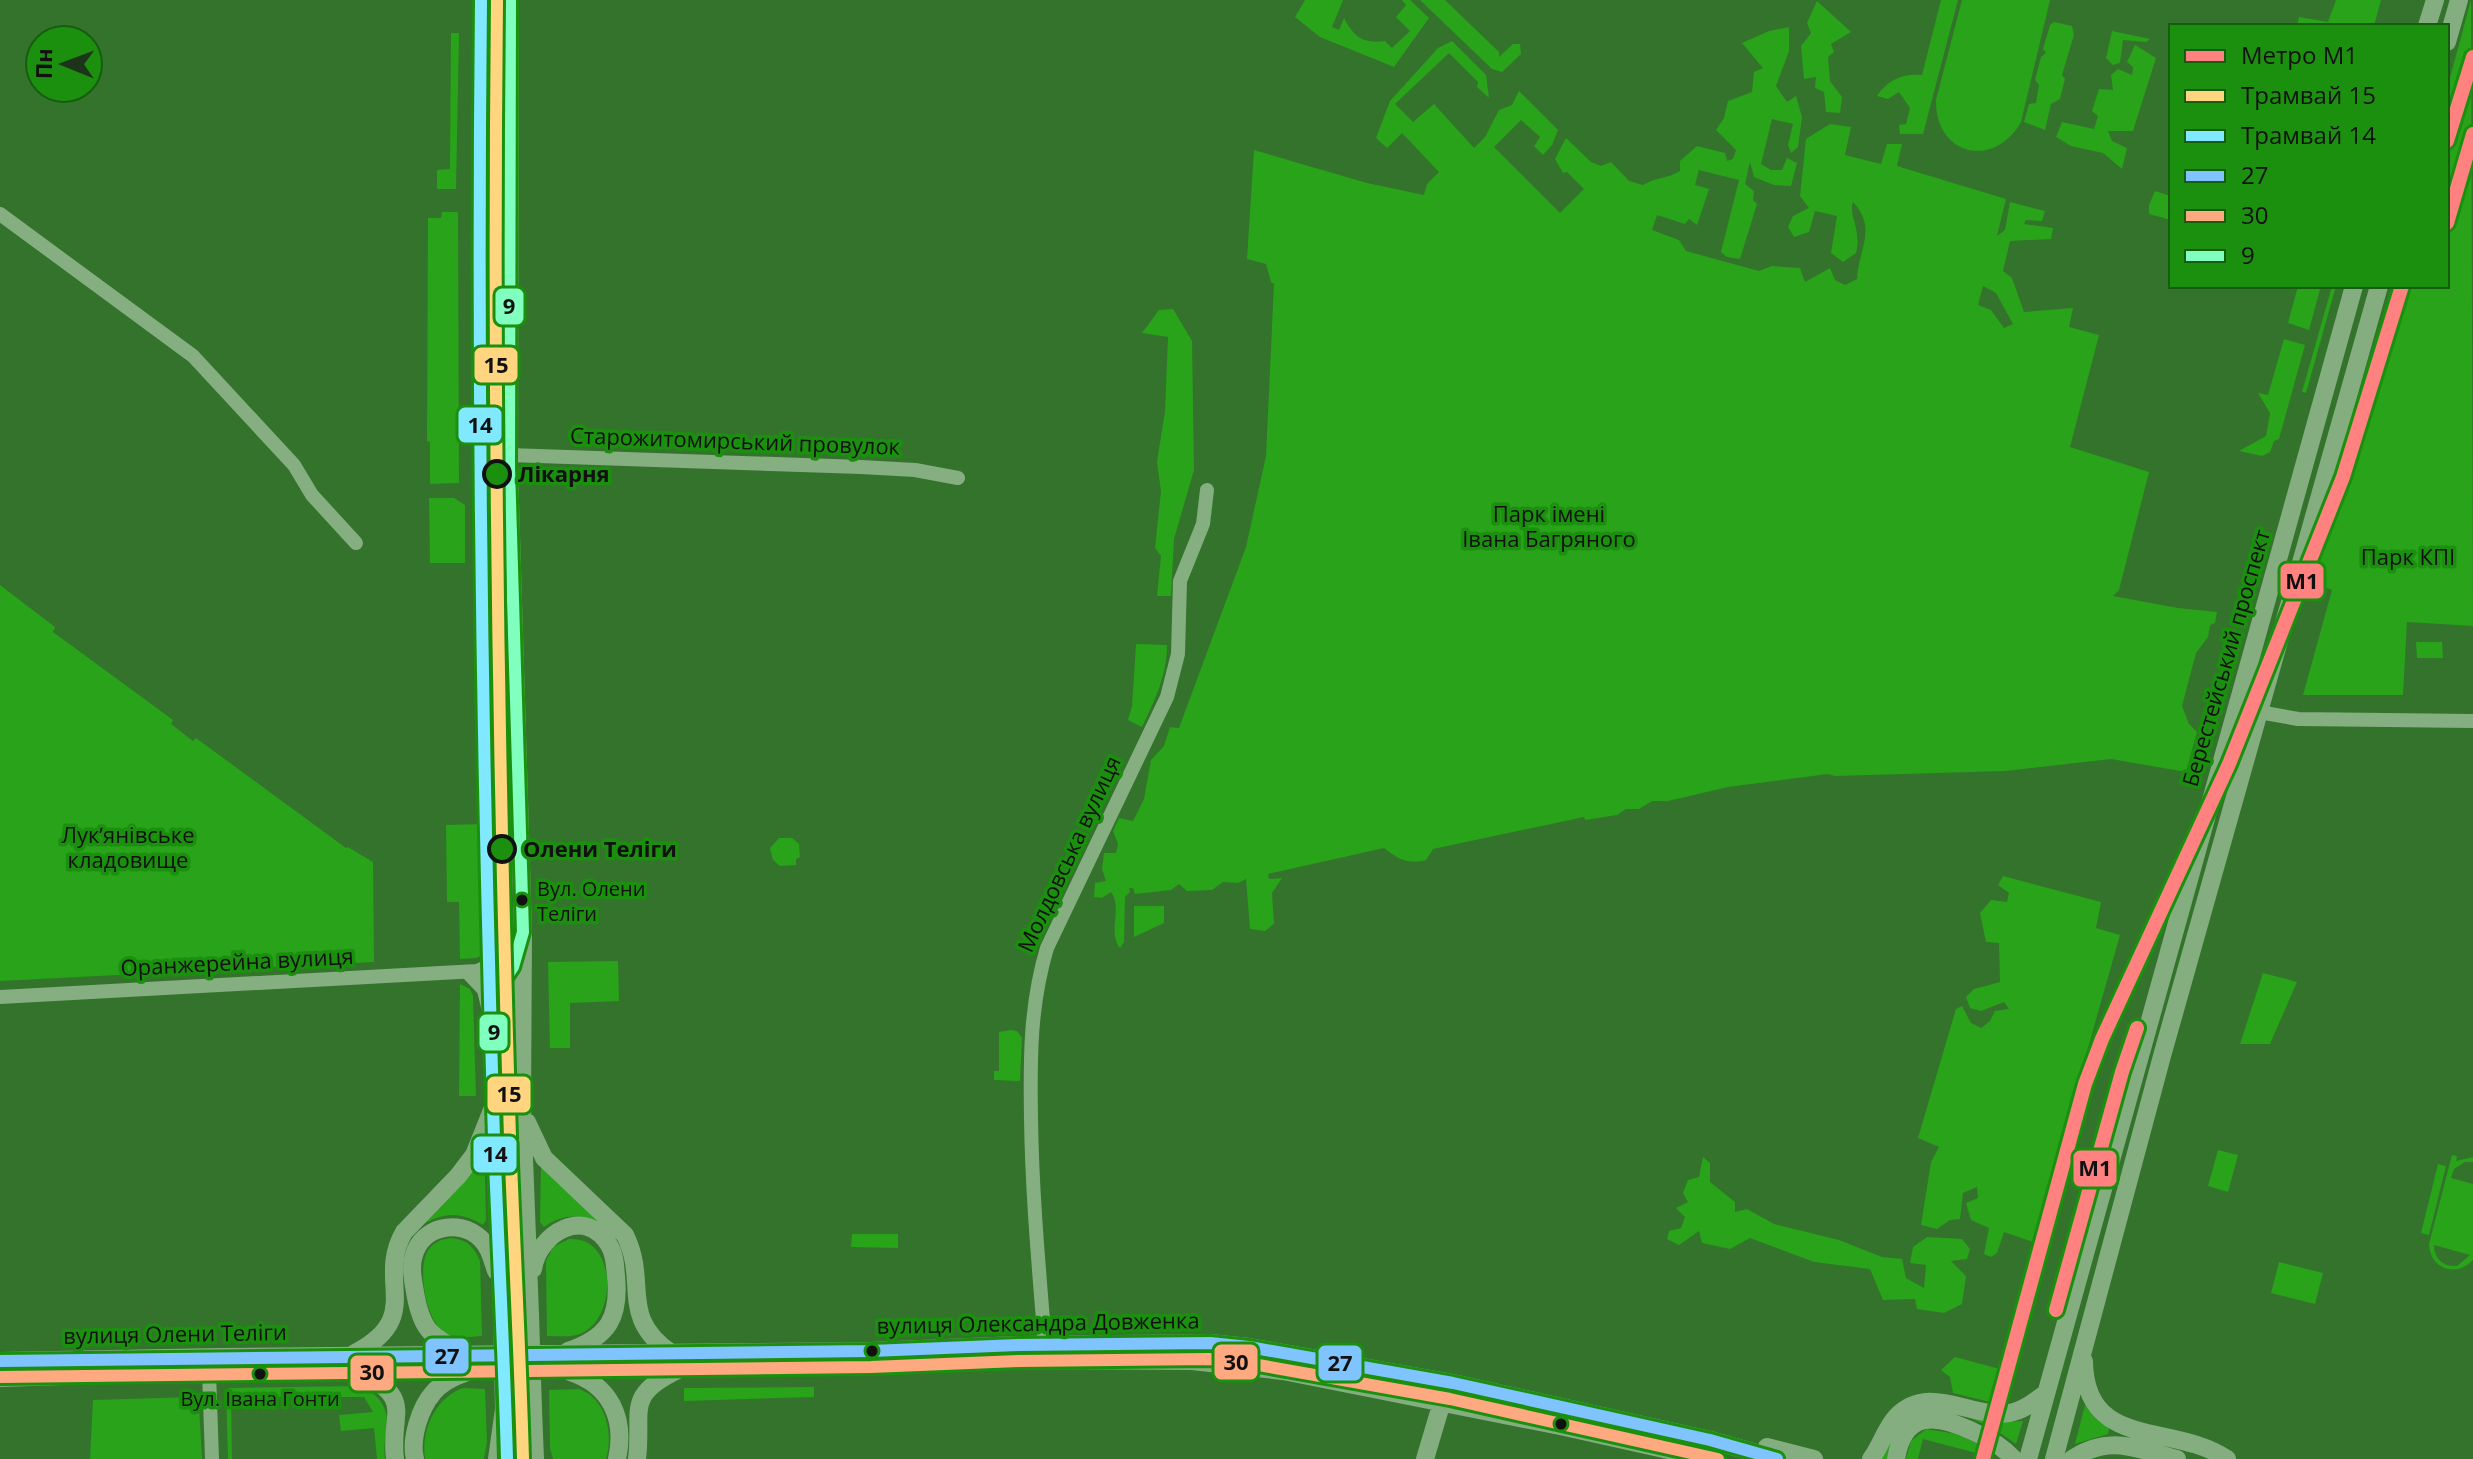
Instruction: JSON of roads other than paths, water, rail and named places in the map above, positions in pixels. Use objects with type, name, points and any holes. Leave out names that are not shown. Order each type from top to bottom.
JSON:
[{"type":"main road","points":[[510,0],[509,455],[525,1233],[530,1288],[535,1459]]},
{"type":"main road","points":[[2428,24],[2435,0]]},
{"type":"main road","points":[[2449,35],[2459,0]]},
{"type":"main road","name":"Берестейський проспект","points":[[2028,1459],[2353,288]]},
{"type":"main road","name":"Берестейський проспект","points":[[2054,1459],[2378,288]]},
{"type":"main road","points":[[506,1459],[494,1002],[501,983],[513,967],[521,938]]},
{"type":"main road","points":[[395,1459],[398,1423],[394,1398],[352,1362],[376,1341],[392,1321],[396,1301],[393,1262],[399,1241],[474,1155],[496,1100]]},
{"type":"main road","points":[[522,1106],[532,1137],[544,1158],[625,1235],[632,1250],[641,1323],[654,1342],[676,1361],[651,1385],[639,1402],[637,1459]]},
{"type":"main road","points":[[415,1459],[413,1442],[416,1429],[432,1393],[473,1362],[434,1337],[422,1321],[413,1274],[414,1254],[418,1245],[440,1228],[456,1227],[472,1232],[488,1249],[501,1291]]},
{"type":"main road","points":[[530,1288],[537,1252],[556,1232],[564,1228],[583,1227],[596,1232],[609,1244],[615,1262],[618,1298],[612,1320],[593,1340],[559,1362],[589,1379],[607,1395],[616,1418],[617,1459]]},
{"type":"main road","name":"вулиця Олександра Довженка","points":[[676,1361],[1045,1345],[1177,1342],[1249,1347],[1453,1383],[1710,1440],[1777,1459]]},
{"type":"main road","points":[[2084,1346],[2084,1376],[2089,1396],[2108,1419],[2121,1426],[2202,1446],[2227,1459]]},
{"type":"main road","name":"вулиця Олени Теліги","points":[[0,1361],[352,1362]]},
{"type":"main road","name":"вулиця Олександра Довженка","points":[[352,1362],[1192,1361],[1283,1371],[1709,1459]]},
{"type":"main road","name":"вулиця Олени Теліги","points":[[0,1378],[215,1364]]},
{"type":"main road","points":[[1871,1459],[1887,1429],[1909,1407],[1921,1403],[1948,1402],[1986,1412],[2012,1413],[2046,1393]]},
{"type":"main road","points":[[1425,1459],[1442,1402]]},
{"type":"main road","points":[[497,1459],[504,1409]]},
{"type":"main road","points":[[1896,1459],[1902,1437],[1910,1427],[1930,1418],[1940,1418],[1983,1435],[2000,1445],[2014,1459]]},
{"type":"main road","points":[[533,1435],[543,1459]]},
{"type":"main road","points":[[1710,1440],[1764,1446],[1814,1459]]},
{"type":"main road","points":[[2072,1459],[2088,1448],[2104,1444],[2177,1459]]},
{"type":"street","points":[[0,214],[193,356],[294,465],[312,495],[356,543]]},
{"type":"street","name":"Старожитомирський провулок","points":[[509,455],[861,467],[915,470],[958,478]]},
{"type":"street","name":"Молдовська вулиця","points":[[1045,1345],[1032,1147],[1031,1025],[1037,983],[1047,948],[1167,697],[1178,654],[1180,581],[1203,524],[1207,490]]},
{"type":"street","points":[[2259,712],[2298,719],[2473,721]]},
{"type":"street","points":[[472,971],[499,961],[521,938]]},
{"type":"street","points":[[472,971],[488,974],[501,983],[512,998],[516,1067],[522,1085]]},
{"type":"street","points":[[472,971],[484,990],[494,1038]]},
{"type":"street","name":"Оранжерейна вулиця","points":[[0,997],[472,971]]},
{"type":"street","points":[[212,1459],[215,1364]]},
{"type":"metro line","name":"M1","points":[[2449,135],[2473,57]]},
{"type":"metro line","name":"M1","points":[[2449,216],[2473,134]]},
{"type":"metro line","name":"M1","points":[[1983,1459],[2085,1084],[2102,1039],[2229,764],[2343,477],[2401,288]]},
{"type":"metro line","name":"M1","points":[[2056,1310],[2137,1028]]},
{"type":"tram line","name":"14","points":[[481,0],[480,426],[486,853],[507,1459]]},
{"type":"tram line","name":"15","points":[[497,0],[496,426],[502,853],[523,1459]]},
{"type":"place","name":"Лікарня","points":[[497,474]]},
{"type":"place","name":"Олени Теліги","points":[[502,849]]},
{"type":"place","name":"Вул. Олени Теліги","points":[[522,900]]},
{"type":"place","name":"Вул. Івана Гонти","points":[[260,1374]]},
{"type":"park label","name":"Парк імені Івана Багряного","points":[[1549,526]]},
{"type":"park label","name":"Парк КПІ","points":[[2408,557]]},
{"type":"park label","name":"Лукʼянівське кладовище","points":[[128,848]]}]
